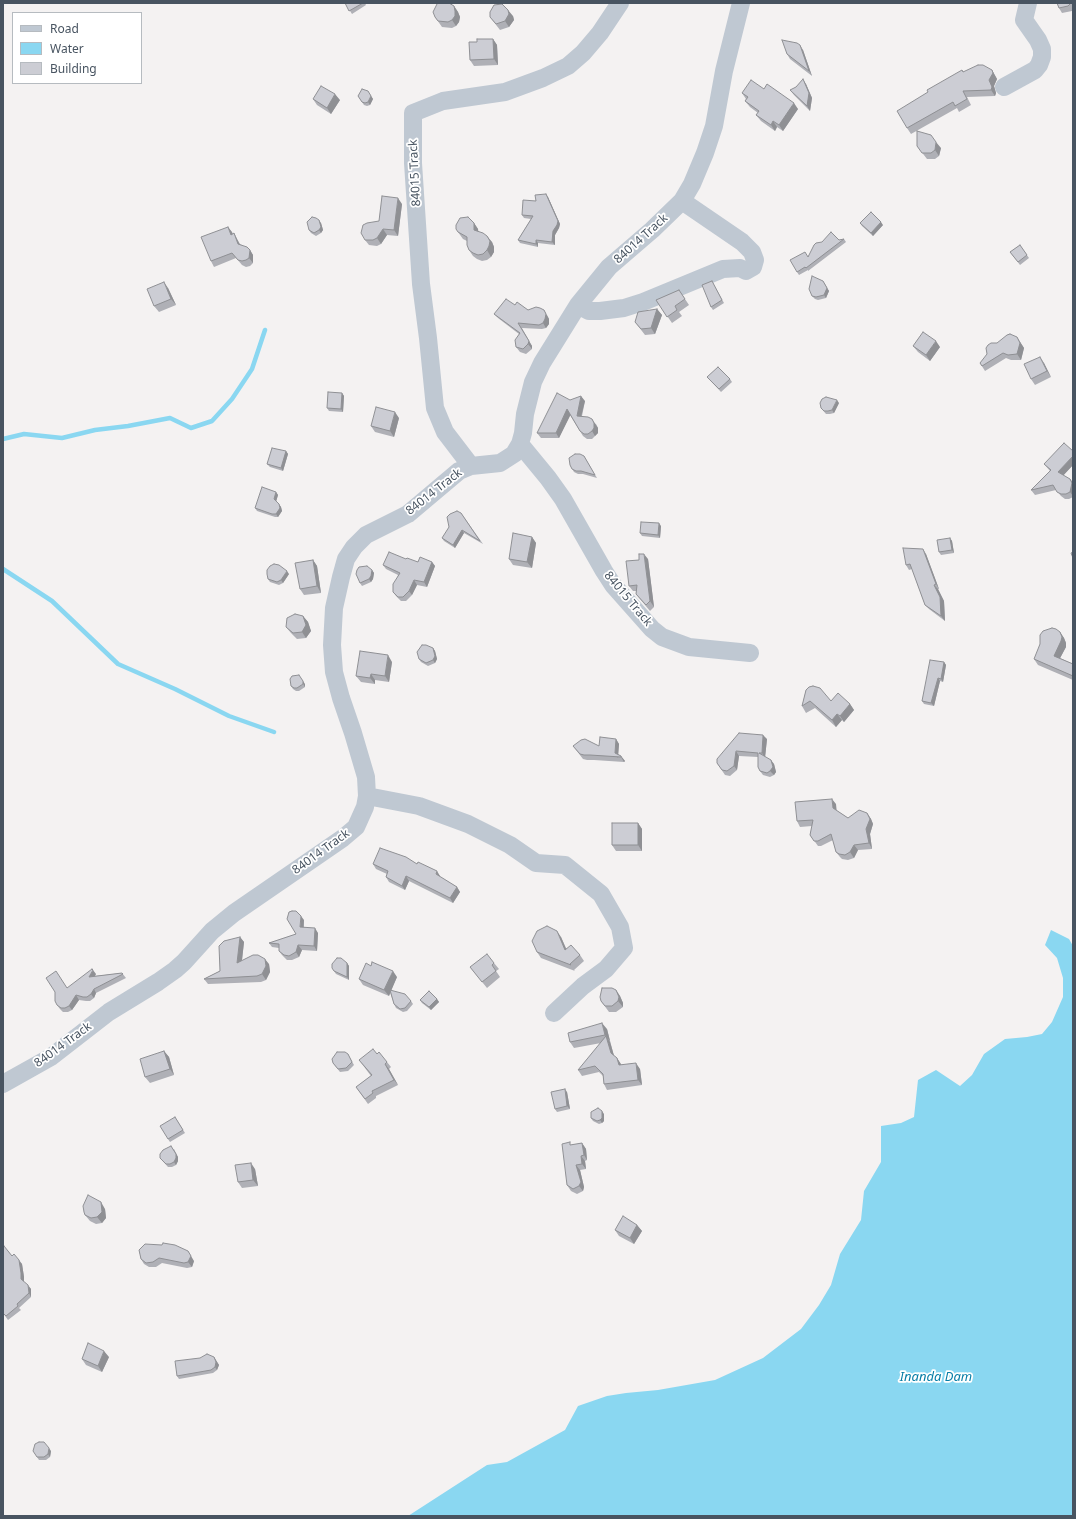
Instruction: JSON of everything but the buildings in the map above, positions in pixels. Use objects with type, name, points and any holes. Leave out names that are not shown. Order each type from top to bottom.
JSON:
[{"type":"street","name":"84015 Track","points":[[472,466],[445,432],[435,408],[421,284],[414,164],[413,113],[443,102],[505,92],[543,78],[568,66],[587,48],[620,3]]},
{"type":"street","name":"84014 Track","points":[[3,1084],[51,1057],[109,1012],[158,982],[184,962],[212,931],[234,913],[343,838],[356,827],[362,818],[365,807],[367,796],[366,777],[334,672],[332,626],[340,577],[346,559],[354,547],[366,535],[408,514],[459,471],[472,466],[500,463],[514,454],[520,444],[523,433],[527,402],[533,382],[542,363],[578,305],[609,267],[652,230],[682,201],[692,184],[714,126],[724,71],[741,3]]},
{"type":"street","points":[[1004,87],[1035,70],[1042,57],[1042,49],[1038,40],[1024,20],[1028,3]]},
{"type":"street","points":[[578,305],[589,311],[624,308],[643,302],[723,269],[740,268],[746,271],[753,267],[755,260],[752,252],[742,242],[682,201]]},
{"type":"street","name":"84015 Track","points":[[520,444],[563,499],[613,585],[652,629],[662,637],[689,647],[750,653]]},
{"type":"street","points":[[367,796],[419,806],[468,824],[510,845],[536,863],[565,865],[601,894],[620,928],[624,948],[606,969],[583,986],[554,1013]]},
{"type":"water","name":"Inanda Dam","points":[[1051,930],[1069,939],[1073,946],[1073,1516],[408,1516],[487,1465],[507,1462],[565,1430],[578,1406],[607,1396],[658,1390],[715,1380],[763,1358],[801,1329],[819,1305],[831,1285],[840,1254],[861,1220],[864,1191],[881,1162],[881,1126],[901,1123],[914,1117],[918,1080],[936,1070],[960,1086],[972,1075],[984,1054],[1005,1039],[1042,1034],[1052,1022],[1063,997],[1063,978],[1057,958],[1045,945]]},
{"type":"waterway","points":[[3,439],[24,434],[62,438],[95,430],[128,426],[170,418],[191,428],[212,421],[232,399],[252,369],[265,330]]},
{"type":"waterway","points":[[3,569],[52,601],[118,664],[175,689],[229,716],[274,732]]}]
